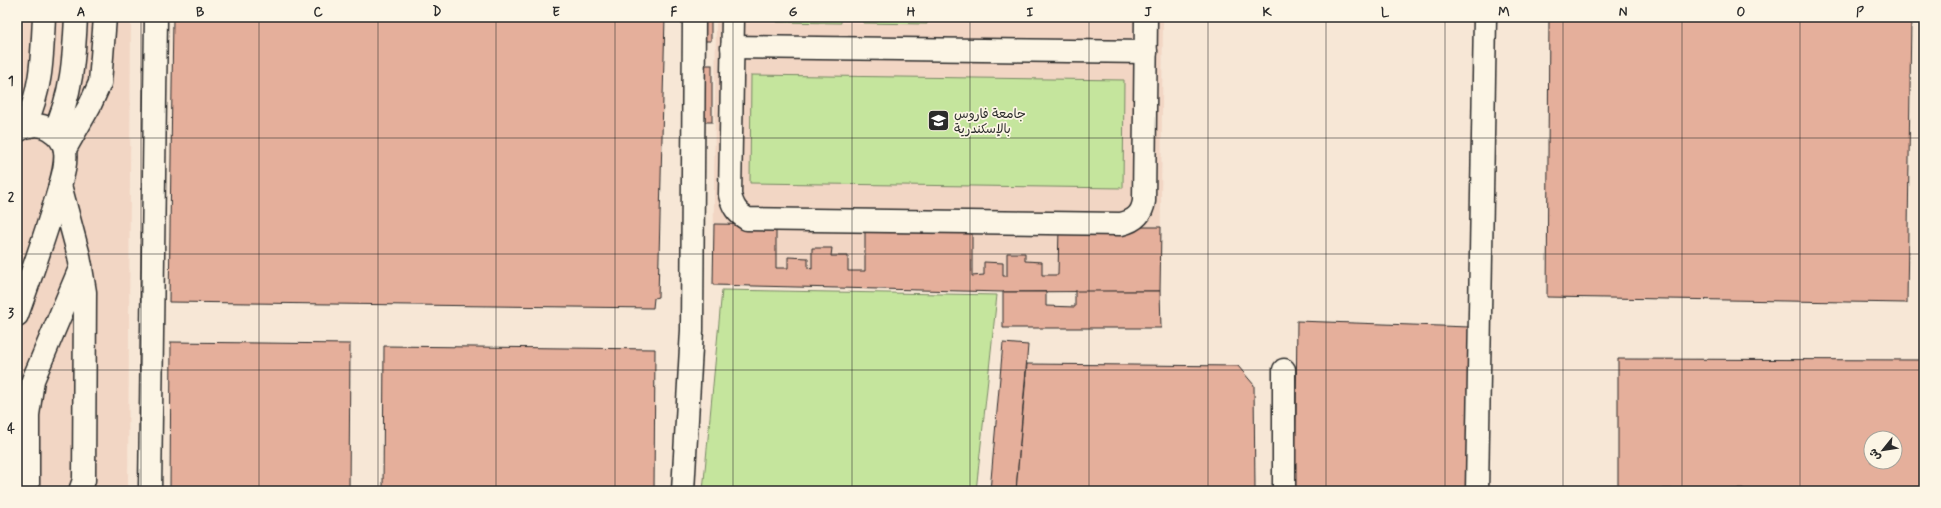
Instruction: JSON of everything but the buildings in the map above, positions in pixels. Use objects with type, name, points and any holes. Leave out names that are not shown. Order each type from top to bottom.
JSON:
[{"type":"lane","points":[[21,129],[34,105],[41,78],[44,17]]},
{"type":"lane","points":[[17,315],[39,254],[65,165],[59,141],[61,118],[70,87],[76,17]]},
{"type":"lane","points":[[59,141],[90,105],[100,83],[105,17]]},
{"type":"lane","points":[[150,491],[156,17]]},
{"type":"lane","points":[[683,491],[692,330],[694,17]]},
{"type":"lane","points":[[733,17],[730,195],[732,206],[739,214],[747,219],[1121,224],[1135,219],[1143,208],[1144,201],[1146,17]]},
{"type":"lane","points":[[1477,491],[1485,17]]},
{"type":"lane","points":[[732,47],[1146,52]]},
{"type":"lane","points":[[21,129],[37,125],[46,128],[59,141]]},
{"type":"lane","points":[[60,185],[81,266],[85,306],[84,484],[80,491]]},
{"type":"lane","points":[[28,491],[28,415],[33,380],[81,266]]},
{"type":"lane","points":[[1284,370],[1284,491]]},
{"type":"shaded area","points":[[17,17],[131,17],[128,491],[17,491]]},
{"type":"shaded area","name":"جامعة فاروس بالإسكندرية","points":[[716,17],[1163,17],[1160,291],[1003,292],[713,285]]},
{"type":"green space","points":[[777,17],[841,17],[841,23],[777,22]]},
{"type":"green space","points":[[863,17],[927,17],[927,24],[863,23]]},
{"type":"green space","points":[[751,75],[1124,80],[1123,188],[750,183]]},
{"type":"green space","points":[[722,290],[997,295],[976,491],[703,491]]},
{"type":"place","name":"جامعة فاروس بالإسكندرية","points":[[938,121]]}]
